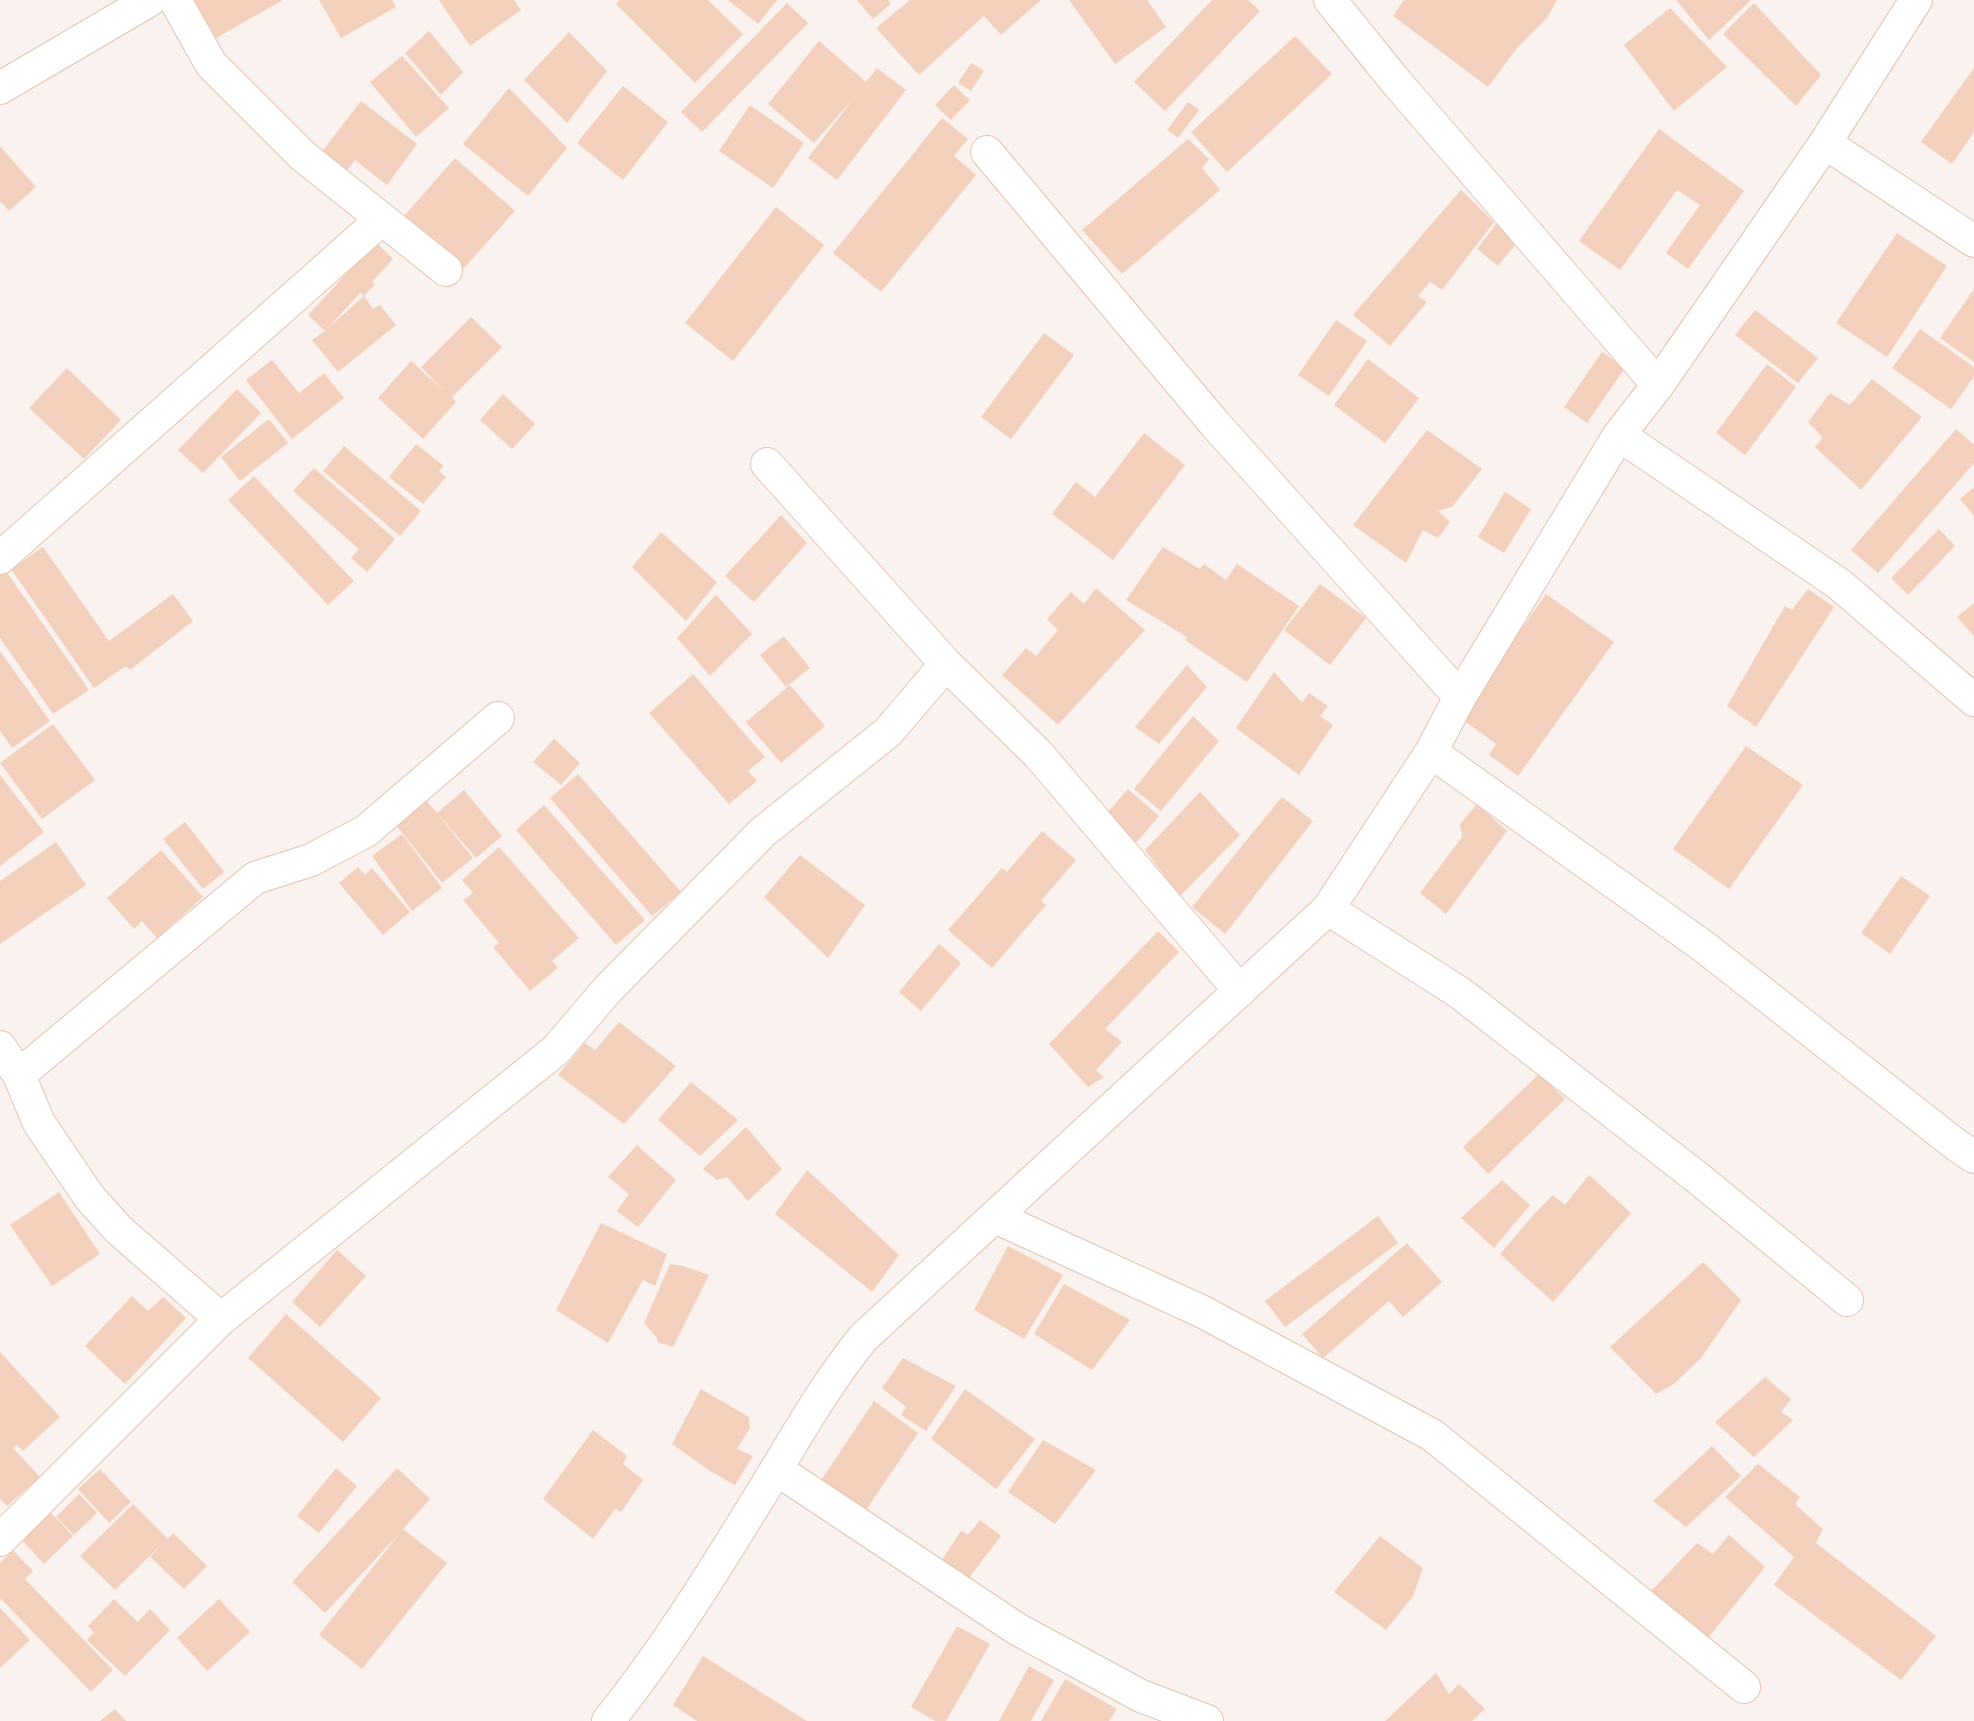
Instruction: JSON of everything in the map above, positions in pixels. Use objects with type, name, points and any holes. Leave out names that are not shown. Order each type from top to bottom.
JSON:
[{"type":"street","points":[[0,88],[150,0]]},
{"type":"street","points":[[175,0],[211,64],[303,156],[446,270]]},
{"type":"street","points":[[1330,0],[1396,83],[1658,385]]},
{"type":"street","points":[[608,1721],[640,1681],[734,1538],[840,1366],[863,1338],[1328,909],[1431,752],[1460,697],[1619,435],[1658,385],[1825,143],[1916,0]]},
{"type":"street","points":[[1825,143],[1974,241]]},
{"type":"street","points":[[987,152],[1215,424],[1460,697]]},
{"type":"street","points":[[0,558],[382,219]]},
{"type":"street","points":[[1619,435],[1839,584],[1974,700]]},
{"type":"street","points":[[766,464],[946,663],[1038,754],[1239,991]]},
{"type":"street","points":[[0,1540],[221,1319],[555,1050],[608,989],[763,832],[888,732],[946,663]]},
{"type":"street","points":[[19,1075],[255,878],[311,860],[366,831],[498,718]]},
{"type":"street","points":[[1431,752],[1703,946],[1954,1144],[1974,1157]]},
{"type":"street","points":[[1328,909],[1460,993],[1699,1179],[1847,1300]]},
{"type":"street","points":[[0,1047],[19,1075],[39,1123],[90,1198],[119,1230],[221,1319]]},
{"type":"street","points":[[995,1217],[1201,1311],[1432,1435],[1744,1687]]},
{"type":"street","points":[[776,1469],[1017,1629],[1141,1695],[1207,1721]]},
{"type":"building","points":[[194,0],[283,0],[216,38]]},
{"type":"building","points":[[319,0],[392,0],[396,7],[341,38]]},
{"type":"building","points":[[439,0],[514,0],[521,10],[470,46]]},
{"type":"building","points":[[620,0],[708,0],[743,34],[695,83],[616,4]]},
{"type":"building","points":[[728,0],[777,0],[758,24]]},
{"type":"building","points":[[857,0],[888,0],[891,4],[873,19]]},
{"type":"building","points":[[910,0],[1041,0],[1001,35],[984,16],[919,75],[876,28]]},
{"type":"building","points":[[1069,0],[1147,0],[1166,27],[1115,64]]},
{"type":"building","points":[[1212,0],[1248,0],[1260,11],[1165,111],[1134,82]]},
{"type":"building","points":[[1404,0],[1557,0],[1547,18],[1517,48],[1488,87],[1393,16]]},
{"type":"building","points":[[1676,0],[1751,0],[1709,40]]},
{"type":"building","points":[[787,3],[808,23],[702,132],[681,112]]},
{"type":"building","points":[[1754,3],[1821,75],[1796,106],[1723,34]]},
{"type":"building","points":[[1670,8],[1727,67],[1674,111],[1624,45]]},
{"type":"building","points":[[429,31],[463,72],[441,95],[405,53]]},
{"type":"building","points":[[569,32],[607,71],[567,123],[524,80]]},
{"type":"building","points":[[1295,36],[1332,74],[1227,172],[1191,132]]},
{"type":"building","points":[[819,41],[866,82],[877,68],[906,90],[837,180],[808,158],[853,99],[814,143],[768,104]]},
{"type":"building","points":[[402,56],[449,108],[416,137],[370,82]]},
{"type":"building","points":[[971,63],[984,71],[971,91],[958,83]]},
{"type":"building","points":[[1974,68],[1974,132],[1952,164],[1921,142]]},
{"type":"building","points":[[954,85],[970,100],[951,120],[935,105]]},
{"type":"building","points":[[623,86],[668,122],[623,180],[577,143]]},
{"type":"building","points":[[509,88],[567,148],[528,196],[463,144]]},
{"type":"building","points":[[361,101],[417,144],[387,185],[355,160],[346,172],[321,153]]},
{"type":"building","points":[[1188,102],[1199,110],[1178,138],[1167,130]]},
{"type":"building","points":[[750,105],[804,143],[773,188],[719,151]]},
{"type":"building","points":[[942,118],[968,139],[954,156],[976,175],[881,292],[833,253]]},
{"type":"building","points":[[1659,129],[1744,191],[1688,269],[1666,253],[1700,205],[1677,190],[1620,270],[1579,241]]},
{"type":"building","points":[[1188,139],[1209,159],[1202,168],[1220,190],[1122,274],[1082,230]]},
{"type":"building","points":[[0,146],[36,187],[9,211],[0,201]]},
{"type":"building","points":[[455,158],[515,211],[464,268],[404,216]]},
{"type":"building","points":[[1461,190],[1494,222],[1442,290],[1430,282],[1418,296],[1427,302],[1390,346],[1353,315]]},
{"type":"building","points":[[776,207],[824,245],[733,361],[685,323]]},
{"type":"building","points":[[1496,224],[1518,241],[1498,266],[1477,249]]},
{"type":"building","points":[[1897,233],[1947,266],[1887,357],[1836,323]]},
{"type":"building","points":[[376,242],[393,259],[372,282],[375,284],[364,296],[373,309],[380,305],[396,325],[338,372],[312,340],[325,331],[308,315]],"holes":[[[360,293],[364,296],[327,329]]]},
{"type":"building","points":[[1974,289],[1974,362],[1940,338]]},
{"type":"building","points":[[1755,310],[1818,358],[1798,383],[1735,335]]},
{"type":"building","points":[[471,317],[502,347],[452,397],[456,402],[423,439],[378,398],[411,361],[444,391],[421,367]]},
{"type":"building","points":[[1336,320],[1367,341],[1329,396],[1298,375]]},
{"type":"building","points":[[1920,329],[1974,367],[1974,377],[1951,409],[1892,368]]},
{"type":"building","points":[[1044,333],[1074,355],[1011,439],[981,417]]},
{"type":"building","points":[[1602,352],[1625,368],[1587,423],[1564,407]]},
{"type":"building","points":[[1368,359],[1419,398],[1385,443],[1334,405]]},
{"type":"building","points":[[272,360],[299,393],[324,373],[344,398],[292,439],[246,380]]},
{"type":"building","points":[[1767,364],[1796,387],[1745,455],[1716,433]]},
{"type":"building","points":[[67,368],[121,420],[84,459],[29,408]]},
{"type":"building","points":[[1872,379],[1922,417],[1861,490],[1815,447],[1823,438],[1808,422],[1830,393],[1850,405]]},
{"type":"building","points":[[237,389],[261,413],[203,473],[178,450]]},
{"type":"building","points":[[503,394],[535,424],[512,449],[480,420]]},
{"type":"building","points":[[269,419],[288,443],[240,481],[221,457]]},
{"type":"building","points":[[1956,429],[1974,445],[1974,463],[1878,573],[1851,550]]},
{"type":"building","points":[[1427,430],[1482,469],[1452,507],[1438,511],[1450,522],[1438,538],[1423,530],[1406,563],[1353,525]]},
{"type":"building","points":[[1144,433],[1185,465],[1113,560],[1052,514],[1076,482],[1095,497]]},
{"type":"building","points":[[416,444],[444,466],[439,471],[446,477],[423,504],[389,477]]},
{"type":"building","points":[[344,446],[421,511],[400,536],[323,471]]},
{"type":"building","points":[[314,468],[395,539],[367,572],[351,558],[359,549],[293,491]]},
{"type":"building","points":[[254,476],[354,581],[328,605],[228,500]]},
{"type":"building","points":[[1974,487],[1974,516],[1960,499]]},
{"type":"building","points":[[1505,492],[1531,509],[1504,553],[1478,537]]},
{"type":"building","points":[[781,515],[807,543],[754,602],[725,576]]},
{"type":"building","points":[[1939,529],[1955,546],[1908,595],[1891,578]]},
{"type":"building","points":[[661,532],[717,582],[686,621],[632,567]]},
{"type":"building","points":[[43,547],[109,641],[173,594],[193,621],[130,670],[126,666],[94,688],[11,569]]},
{"type":"building","points":[[1163,547],[1200,569],[1204,564],[1226,580],[1237,564],[1299,606],[1247,682],[1185,640],[1187,637],[1126,600]]},
{"type":"building","points":[[6,571],[89,690],[53,714],[0,638],[0,575]]},
{"type":"building","points":[[1320,584],[1366,618],[1330,665],[1284,630]]},
{"type":"building","points":[[1096,588],[1145,630],[1058,725],[1002,675],[1026,648],[1036,656],[1058,630],[1047,619],[1071,592],[1084,604]]},
{"type":"building","points":[[1808,589],[1834,607],[1756,727],[1727,706],[1785,606],[1792,610]]},
{"type":"building","points":[[1546,594],[1614,642],[1518,776],[1489,755],[1496,744],[1459,717]]},
{"type":"building","points":[[716,595],[752,634],[710,676],[677,638]]},
{"type":"building","points":[[1974,603],[1974,636],[1957,617]]},
{"type":"building","points":[[784,636],[810,668],[786,687],[760,655]]},
{"type":"building","points":[[0,651],[50,721],[12,748],[0,731]]},
{"type":"building","points":[[1187,665],[1207,687],[1159,744],[1135,727]]},
{"type":"building","points":[[1274,672],[1302,703],[1309,693],[1328,706],[1320,716],[1333,725],[1299,775],[1236,728]]},
{"type":"building","points":[[693,674],[765,757],[748,771],[757,781],[729,804],[649,713]]},
{"type":"building","points":[[790,685],[825,726],[781,763],[746,722]]},
{"type":"building","points":[[1193,716],[1219,741],[1161,811],[1134,789]]},
{"type":"building","points":[[53,724],[95,780],[42,819],[0,763]]},
{"type":"building","points":[[554,739],[580,763],[561,785],[533,762]]},
{"type":"building","points":[[1746,746],[1803,785],[1729,889],[1673,849]]},
{"type":"building","points":[[578,774],[681,892],[652,916],[550,798]]},
{"type":"building","points":[[0,775],[44,832],[0,866]]},
{"type":"building","points":[[1128,789],[1159,816],[1135,844],[1104,817]]},
{"type":"building","points":[[464,790],[502,836],[476,858],[437,813]]},
{"type":"building","points":[[1200,792],[1240,835],[1180,896],[1145,850]]},
{"type":"building","points":[[1282,797],[1313,821],[1225,934],[1192,907]]},
{"type":"building","points":[[427,801],[473,858],[442,883],[396,825]]},
{"type":"building","points":[[1477,804],[1507,831],[1446,914],[1420,893],[1462,837],[1460,824]]},
{"type":"building","points":[[544,805],[645,920],[616,945],[516,830]]},
{"type":"building","points":[[185,822],[224,872],[203,889],[163,839]]},
{"type":"building","points":[[1042,831],[1076,860],[1041,901],[1046,905],[992,968],[948,930],[1002,868],[1007,872]]},
{"type":"building","points":[[402,834],[442,888],[412,911],[372,856]]},
{"type":"building","points":[[56,842],[86,885],[0,944],[0,881]]},
{"type":"building","points":[[499,847],[579,938],[552,961],[558,968],[530,991],[493,947],[499,943],[463,900],[473,893],[462,880]]},
{"type":"building","points":[[161,850],[203,897],[157,938],[142,921],[134,929],[107,898]]},
{"type":"building","points":[[800,855],[865,905],[828,958],[764,897]]},
{"type":"building","points":[[358,867],[365,875],[372,868],[410,912],[383,935],[339,883]]},
{"type":"building","points":[[1901,876],[1930,896],[1890,954],[1861,933]]},
{"type":"building","points":[[1158,931],[1179,952],[1105,1029],[1122,1042],[1096,1070],[1104,1077],[1088,1087],[1049,1044]]},
{"type":"building","points":[[939,944],[961,963],[921,1011],[899,992]]},
{"type":"building","points":[[619,1022],[676,1066],[624,1124],[558,1075],[585,1043],[595,1050]]},
{"type":"building","points":[[1539,1074],[1565,1099],[1488,1174],[1463,1147]]},
{"type":"building","points":[[691,1082],[738,1120],[700,1156],[658,1120]]},
{"type":"building","points":[[746,1127],[782,1169],[748,1201],[727,1177],[717,1180],[703,1169]]},
{"type":"building","points":[[637,1145],[676,1180],[638,1227],[617,1211],[629,1194],[608,1177]]},
{"type":"building","points":[[807,1170],[899,1255],[872,1292],[775,1214]]},
{"type":"building","points":[[1589,1175],[1631,1213],[1553,1302],[1500,1254],[1553,1195],[1565,1205]]},
{"type":"building","points":[[1502,1180],[1530,1205],[1494,1248],[1461,1218]]},
{"type":"building","points":[[59,1192],[100,1254],[52,1286],[10,1225]]},
{"type":"building","points":[[1378,1216],[1398,1243],[1285,1327],[1265,1301]]},
{"type":"building","points":[[601,1223],[667,1254],[655,1286],[643,1280],[608,1343],[556,1310]]},
{"type":"building","points":[[1407,1243],[1442,1282],[1403,1317],[1389,1301],[1323,1358],[1302,1334]]},
{"type":"building","points":[[1008,1246],[1063,1275],[1024,1339],[974,1310]]},
{"type":"building","points":[[337,1250],[366,1276],[320,1327],[292,1302]]},
{"type":"building","points":[[1703,1262],[1741,1300],[1701,1358],[1674,1384],[1656,1394],[1610,1347]]},
{"type":"building","points":[[670,1264],[709,1275],[673,1347],[657,1342],[658,1339],[644,1323]]},
{"type":"building","points":[[1064,1284],[1130,1320],[1092,1370],[1034,1334]]},
{"type":"building","points":[[132,1296],[148,1311],[163,1297],[186,1318],[125,1384],[85,1346]]},
{"type":"building","points":[[286,1314],[381,1398],[343,1442],[248,1358]]},
{"type":"building","points":[[0,1352],[60,1417],[23,1451],[17,1445],[13,1448],[40,1477],[7,1506],[0,1499]]},
{"type":"building","points":[[903,1358],[956,1386],[926,1431],[901,1415],[906,1407],[882,1388]]},
{"type":"building","points":[[1765,1377],[1791,1399],[1781,1412],[1793,1420],[1754,1457],[1715,1422]]},
{"type":"building","points":[[701,1389],[749,1417],[750,1428],[737,1449],[753,1456],[735,1485],[710,1471],[672,1444]]},
{"type":"building","points":[[965,1389],[1035,1439],[996,1489],[931,1439]]},
{"type":"building","points":[[874,1401],[918,1433],[866,1510],[820,1482]]},
{"type":"building","points":[[593,1430],[627,1456],[623,1464],[643,1480],[621,1512],[615,1509],[593,1539],[543,1499]]},
{"type":"building","points":[[1043,1440],[1096,1470],[1055,1524],[1008,1492]]},
{"type":"building","points":[[1712,1446],[1741,1476],[1686,1527],[1653,1501]]},
{"type":"building","points":[[1758,1464],[1800,1497],[1795,1504],[1823,1529],[1816,1543],[1936,1636],[1901,1680],[1774,1585],[1794,1557],[1725,1497]]},
{"type":"building","points":[[336,1468],[357,1486],[319,1533],[297,1516]]},
{"type":"building","points":[[397,1468],[430,1499],[403,1529],[447,1563],[362,1669],[319,1635],[400,1533],[325,1613],[292,1582]]},
{"type":"building","points":[[100,1469],[131,1502],[109,1523],[78,1489]]},
{"type":"building","points":[[79,1494],[97,1513],[74,1535],[56,1517]]},
{"type":"building","points":[[133,1504],[168,1539],[173,1533],[207,1566],[184,1589],[150,1557],[164,1542],[115,1590],[80,1556]]},
{"type":"building","points":[[51,1513],[73,1536],[44,1564],[22,1540]]},
{"type":"building","points":[[980,1520],[1001,1536],[968,1579],[939,1564],[961,1531],[968,1535]]},
{"type":"building","points":[[1729,1535],[1765,1567],[1708,1638],[1650,1592],[1697,1543],[1713,1554]]},
{"type":"building","points":[[1380,1536],[1423,1568],[1413,1596],[1386,1630],[1334,1592]]},
{"type":"building","points":[[13,1550],[33,1571],[25,1579],[113,1670],[91,1692],[0,1598],[0,1563]]},
{"type":"building","points":[[114,1599],[138,1622],[150,1609],[170,1630],[125,1676],[87,1640],[94,1632],[88,1626]]},
{"type":"building","points":[[219,1599],[250,1632],[207,1671],[177,1638]]},
{"type":"building","points":[[0,1608],[30,1640],[0,1668]]},
{"type":"building","points":[[957,1626],[990,1644],[946,1721],[935,1721],[911,1707]]},
{"type":"building","points":[[703,1656],[807,1721],[697,1721],[673,1705]]},
{"type":"building","points":[[1029,1666],[1054,1680],[1031,1721],[999,1721]]},
{"type":"building","points":[[1436,1673],[1449,1694],[1459,1684],[1485,1709],[1472,1721],[1385,1721]]},
{"type":"building","points":[[1065,1679],[1117,1709],[1109,1721],[1041,1721]]},
{"type":"building","points":[[115,1709],[126,1721],[100,1721]]}]
